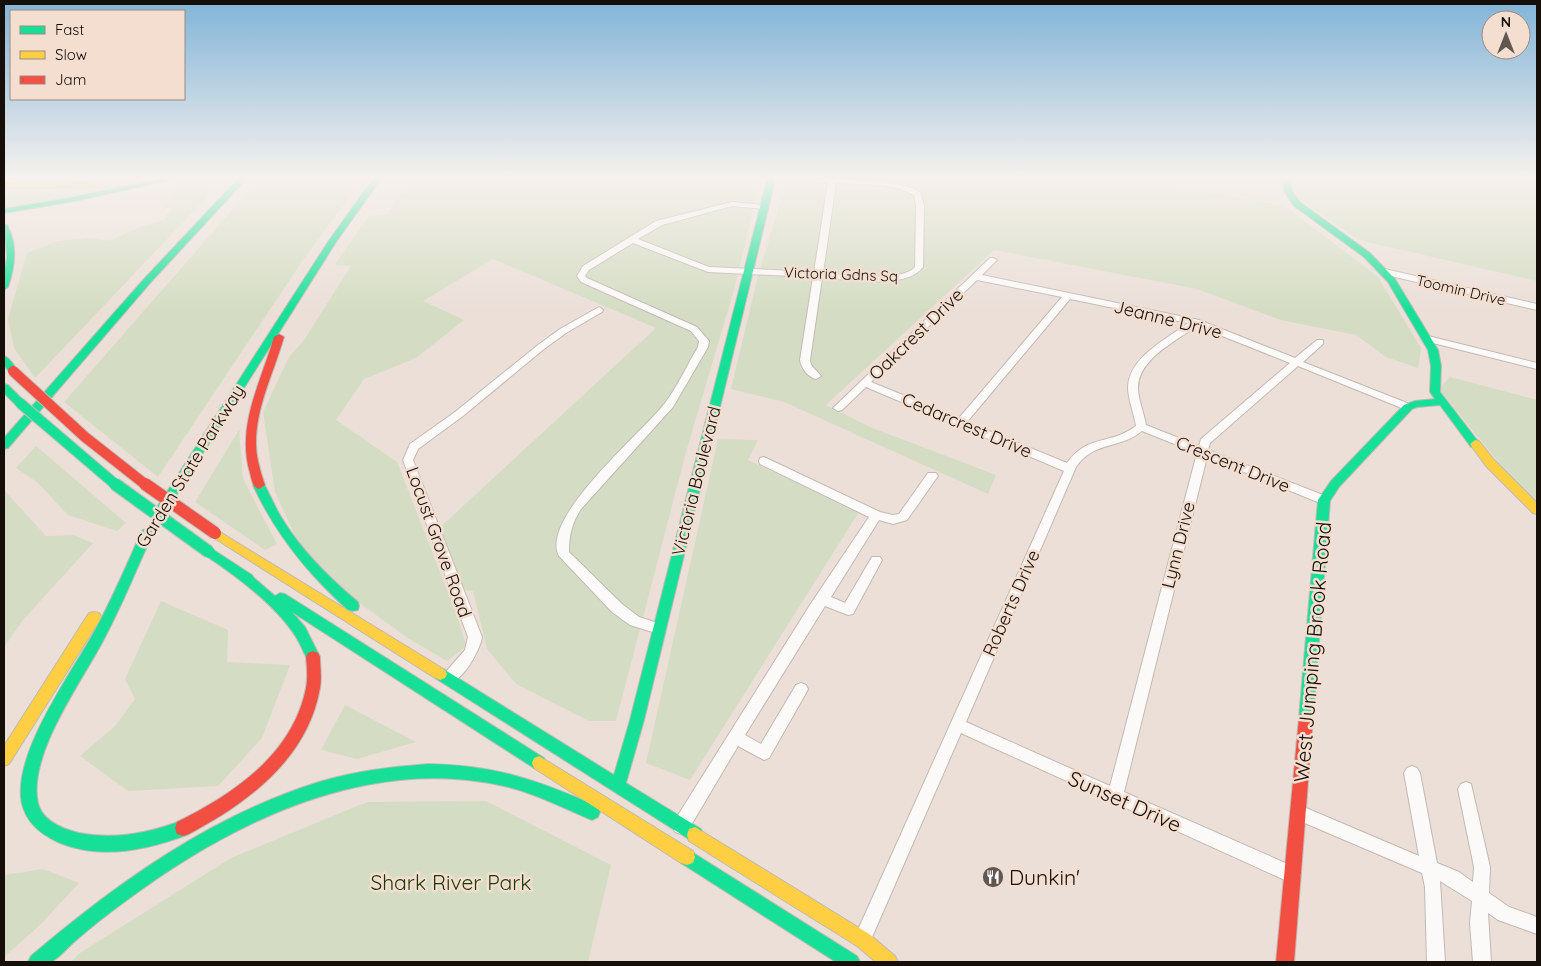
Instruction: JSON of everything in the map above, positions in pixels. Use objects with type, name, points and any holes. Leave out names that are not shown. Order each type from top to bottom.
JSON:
[{"type":"main road","points":[[4,445],[147,281],[203,221]]},
{"type":"main road","name":"Garden State Parkway","points":[[4,759],[285,316],[348,221]]},
{"type":"main road","name":"Victoria Boulevard","points":[[618,786],[637,720],[761,221]]},
{"type":"main road","points":[[1321,221],[1351,242],[1385,272],[1398,290],[1433,350],[1436,366],[1435,392],[1441,402],[1490,463],[1537,510]]},
{"type":"main road","points":[[4,287],[7,266],[12,252],[6,232]]},
{"type":"main road","points":[[285,316],[272,363],[251,423],[252,457],[259,485],[277,523],[305,562],[326,583],[406,652]]},
{"type":"main road","points":[[4,359],[13,372],[71,427],[124,470],[215,532],[863,940],[889,962]]},
{"type":"main road","points":[[4,388],[64,444],[137,502],[209,552],[655,839],[851,962]]},
{"type":"main road","points":[[4,395],[20,403]]},
{"type":"main road","points":[[4,436],[45,396]]},
{"type":"main road","points":[[1408,407],[1415,404],[1441,402]]},
{"type":"main road","name":"West Jumping Brook Road","points":[[1285,962],[1324,500],[1335,484],[1408,407]]},
{"type":"main road","points":[[147,533],[99,636],[47,732],[31,773],[29,796],[35,816],[52,832],[66,839],[91,845],[108,846],[142,841],[180,829],[220,809],[252,786],[276,761],[297,733],[309,708],[315,682],[314,659],[298,629],[236,570]]},
{"type":"main road","points":[[37,962],[118,895],[192,845],[259,812],[305,795],[355,781],[422,772],[452,772],[488,776],[549,792],[655,839]]},
{"type":"street","points":[[659,629],[635,621],[618,608],[563,553],[563,537],[566,522],[577,506],[669,405],[703,346],[704,340],[694,329],[584,280],[581,276],[586,268],[631,239],[658,223],[665,221]]},
{"type":"street","points":[[816,376],[806,366],[805,360],[827,221]]},
{"type":"street","name":"Victoria Gdns Sq","points":[[631,239],[708,269],[892,279],[915,272],[919,267],[920,221]]},
{"type":"street","name":"Oakcrest Drive","points":[[838,408],[993,260]]},
{"type":"street","name":"Toomin Drive","points":[[1385,272],[1537,307]]},
{"type":"street","name":"Jeanne Drive","points":[[977,277],[1196,322],[1408,407]]},
{"type":"street","points":[[960,423],[1069,295]]},
{"type":"street","name":"Locust Grove Road","points":[[448,679],[472,652],[475,646],[475,637],[408,460],[410,452],[540,347],[599,310]]},
{"type":"street","points":[[1142,427],[1133,390],[1133,381],[1137,370],[1147,358],[1196,322]]},
{"type":"street","points":[[1428,339],[1537,366]]},
{"type":"street","name":"Lynn Drive","points":[[1115,796],[1202,451],[1209,438],[1320,342]]},
{"type":"street","name":"Cedarcrest Drive","points":[[866,383],[1068,468]]},
{"type":"street","name":"Crescent Drive","points":[[1142,427],[1324,500]]},
{"type":"street","name":"Roberts Drive","points":[[863,940],[1064,484],[1068,468],[1077,456],[1088,447],[1129,436],[1142,427]]},
{"type":"street","points":[[764,461],[890,520],[899,520],[932,476]]},
{"type":"street","points":[[681,826],[876,515]]},
{"type":"street","points":[[823,599],[848,610],[876,560]]},
{"type":"street","points":[[735,738],[764,753],[801,689]]},
{"type":"street","name":"Sunset Drive","points":[[958,725],[1293,875]]},
{"type":"street","points":[[1412,773],[1433,887],[1436,962]]},
{"type":"street","points":[[1466,789],[1482,867],[1479,923],[1482,962]]},
{"type":"street","points":[[1299,813],[1453,878],[1504,914],[1537,925]]},
{"type":"green space","points":[[160,221],[184,221],[35,378],[14,348],[8,319],[27,253],[58,241],[88,238],[110,241],[137,228]]},
{"type":"green space","points":[[223,221],[332,221],[303,260],[158,477],[64,402]]},
{"type":"green space","points":[[365,221],[750,221],[734,290],[686,452],[616,721],[589,721],[516,684],[487,649],[473,591],[457,588],[436,531],[656,328],[493,259],[423,301],[464,320],[416,358],[364,379],[336,420],[397,462],[458,618],[466,646],[447,661],[406,637],[342,590],[298,542],[275,492],[263,412],[289,357],[304,340],[351,266],[335,265]]},
{"type":"green space","points":[[775,221],[1305,221],[1378,277],[1421,348],[1418,368],[1386,357],[1356,335],[1281,320],[1197,289],[994,250],[826,405],[870,427],[996,475],[988,494],[784,402],[731,389],[757,280]]},
{"type":"green space","points":[[1331,221],[1537,221],[1537,281],[1359,240]]},
{"type":"green space","points":[[1450,377],[1537,400],[1537,510],[1439,389]]},
{"type":"green space","points":[[239,430],[243,479],[277,544],[265,550],[195,502]]},
{"type":"green space","points":[[718,439],[758,440],[748,460],[859,512],[690,780],[646,763]]},
{"type":"green space","points":[[36,446],[126,523],[117,531],[68,515],[38,483],[16,468]]},
{"type":"green space","points":[[4,490],[46,536],[73,535],[93,543],[23,620],[4,647]]},
{"type":"green space","points":[[161,601],[228,630],[227,662],[290,665],[262,738],[218,786],[128,791],[80,756],[115,726],[135,699],[125,679]]},
{"type":"green space","points":[[345,705],[416,742],[357,759],[321,750]]},
{"type":"green space","name":"Shark River Park","points":[[486,801],[611,865],[588,962],[71,962],[80,953],[231,858],[367,802]]},
{"type":"green space","points":[[43,869],[79,883],[40,925],[4,957],[4,875]]},
{"type":"traffic: fast","points":[[4,445],[147,281],[203,221]]},
{"type":"traffic: fast","points":[[158,515],[347,221]]},
{"type":"traffic: fast","points":[[618,786],[637,720],[761,221]]},
{"type":"traffic: fast","points":[[1320,221],[1367,255],[1392,281],[1433,350],[1436,366],[1435,392],[1475,444]]},
{"type":"traffic: fast","points":[[4,227],[11,249],[4,287]]},
{"type":"traffic: fast","points":[[4,359],[13,371]]},
{"type":"traffic: fast","points":[[4,387],[20,403]]},
{"type":"traffic: fast","points":[[1306,718],[1324,500],[1335,484],[1408,407],[1415,404],[1441,402]]},
{"type":"traffic: fast","points":[[20,403],[111,481],[209,552]]},
{"type":"traffic: fast","points":[[259,485],[276,520],[298,551],[324,580],[353,606]]},
{"type":"traffic: fast","points":[[147,533],[106,623],[66,692],[45,733],[31,774],[30,803],[37,818],[49,829],[72,839],[86,842],[114,844],[142,841],[183,828]]},
{"type":"traffic: fast","points":[[209,552],[248,578]]},
{"type":"traffic: fast","points":[[236,570],[291,620],[308,644],[313,657]]},
{"type":"traffic: fast","points":[[280,598],[539,763]]},
{"type":"traffic: fast","points":[[440,674],[695,835]]},
{"type":"traffic: fast","points":[[37,962],[122,893],[169,861],[217,833],[268,808],[320,789],[373,776],[428,771],[450,772],[502,778],[542,790],[592,812]]},
{"type":"traffic: fast","points":[[687,857],[851,962]]},
{"type":"traffic: slow","points":[[1475,444],[1490,463],[1537,510]]},
{"type":"traffic: slow","points":[[215,533],[440,674]]},
{"type":"traffic: slow","points":[[4,759],[94,617]]},
{"type":"traffic: slow","points":[[539,763],[687,857]]},
{"type":"traffic: slow","points":[[695,835],[863,940],[889,962]]},
{"type":"traffic: jam","points":[[259,485],[250,445],[252,427],[260,392],[279,337]]},
{"type":"traffic: jam","points":[[13,371],[85,437],[162,496],[215,533]]},
{"type":"traffic: jam","points":[[183,828],[207,816],[255,782],[276,761],[294,738],[307,713],[314,686],[313,657]]},
{"type":"traffic: jam","points":[[1285,962],[1306,718]]},
{"type":"place","name":"Dunkin'","points":[[993,877]]}]
